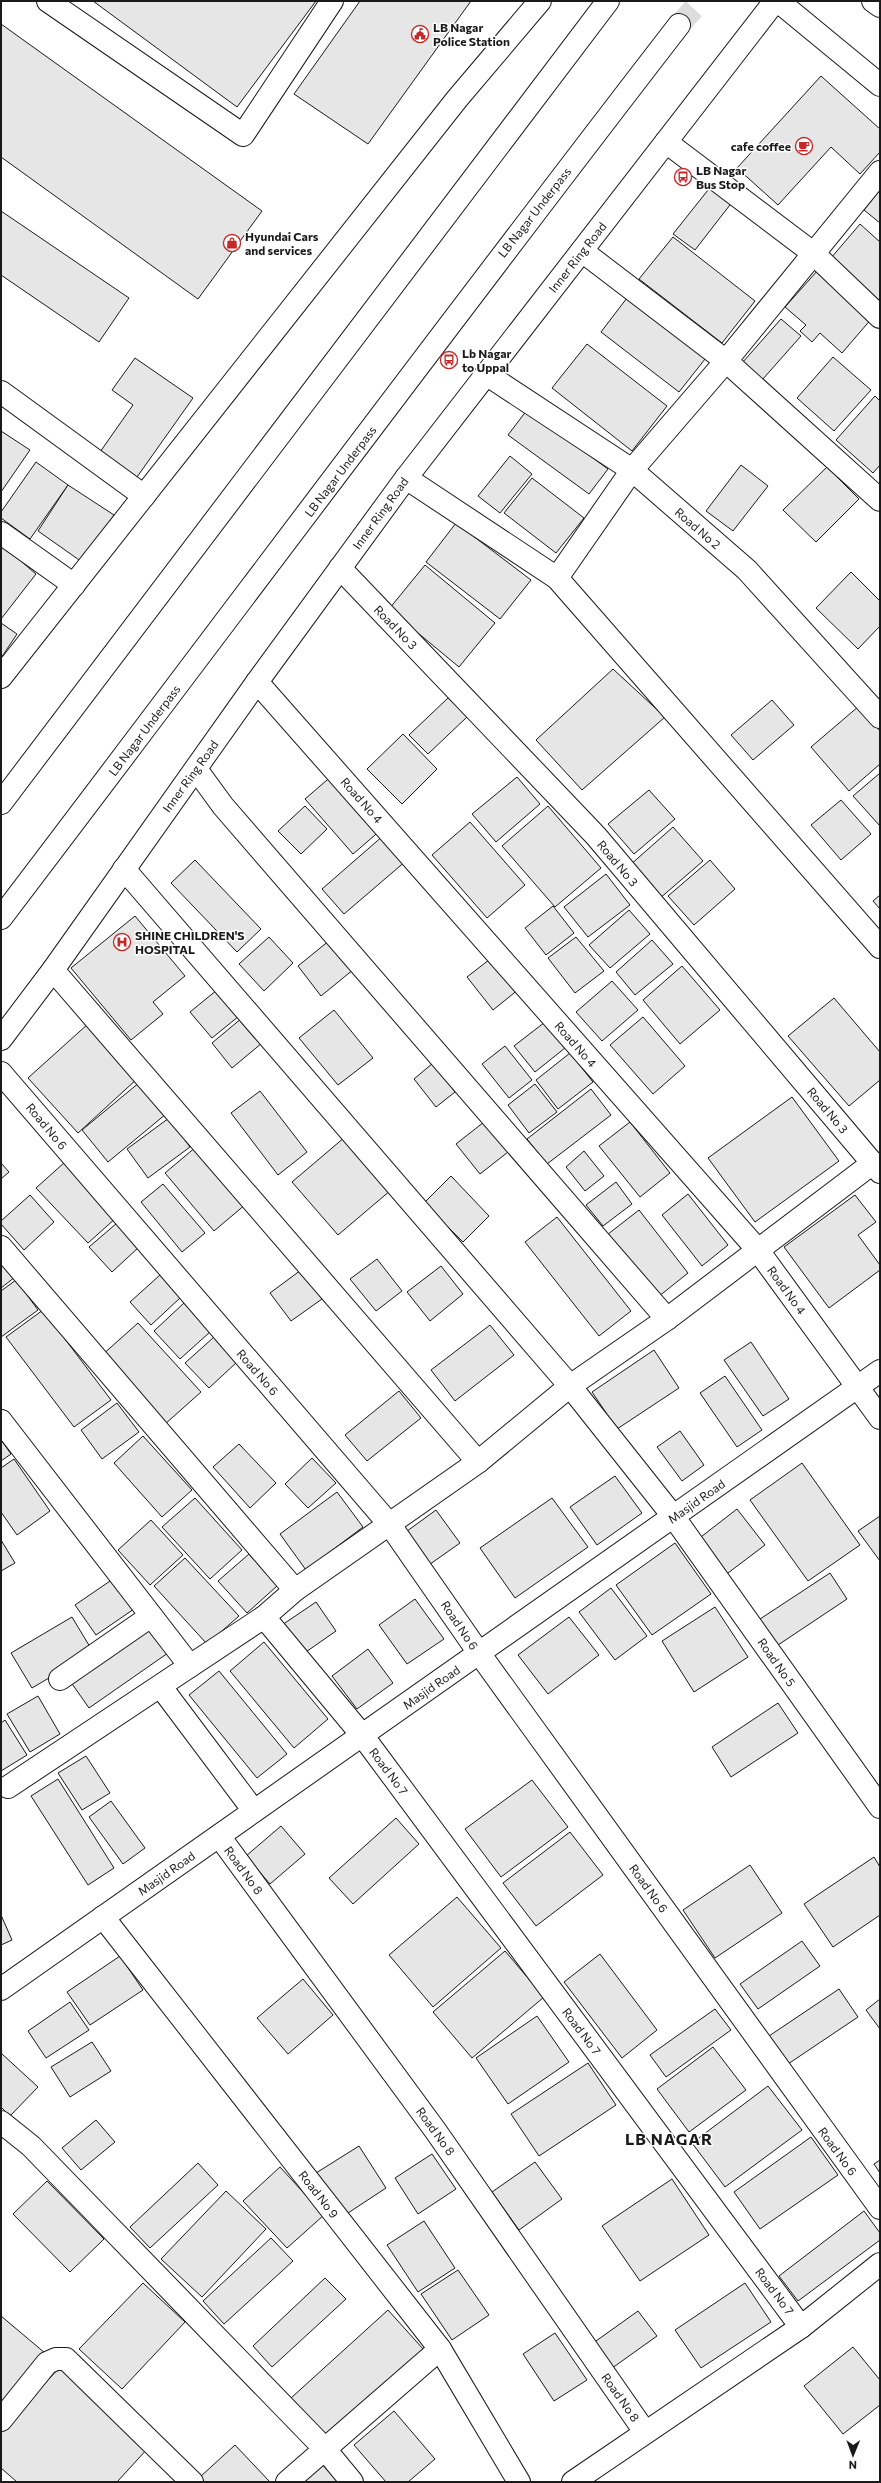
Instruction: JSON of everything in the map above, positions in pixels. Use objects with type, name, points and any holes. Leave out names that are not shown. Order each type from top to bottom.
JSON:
[{"type":"main road","points":[[48,1],[243,135],[332,1]]},
{"type":"main road","points":[[1,677],[457,100],[540,1]]},
{"type":"main road","points":[[1,802],[608,1]]},
{"type":"main road","points":[[776,1],[880,85]]},
{"type":"main road","name":"Inner Ring Road","points":[[1,1038],[53,970],[257,682],[406,478],[776,1]]},
{"type":"main road","points":[[873,1],[880,6]]},
{"type":"main road","name":"LB Nagar Underpass","points":[[1,918],[280,551],[510,244],[679,25]]},
{"type":"main road","points":[[666,142],[813,253],[880,317]]},
{"type":"main road","points":[[557,578],[632,470],[726,361],[880,172]]},
{"type":"main road","points":[[582,251],[726,361],[880,500]]},
{"type":"main road","name":"Road No 2","points":[[486,374],[632,470],[746,570],[880,717]]},
{"type":"main road","points":[[1,392],[144,496]]},
{"type":"main road","points":[[406,478],[557,578],[880,947]]},
{"type":"main road","points":[[1,533],[74,585]]},
{"type":"main road","name":"Road No 3","points":[[340,568],[596,836],[877,1167]]},
{"type":"main road","name":"Road No 4","points":[[257,682],[757,1249],[880,1418]]},
{"type":"main road","points":[[196,769],[229,812],[667,1319]]},
{"type":"main road","name":"Road No 5","points":[[124,868],[570,1386],[673,1516],[880,1808]]},
{"type":"main road","points":[[53,970],[478,1462]]},
{"type":"main road","name":"Road No 6","points":[[1,1073],[390,1524],[479,1653],[880,2208]]},
{"type":"main road","points":[[8,1787],[161,1687],[264,1617],[295,1590],[478,1462],[570,1386],[667,1319],[757,1249],[877,1167]]},
{"type":"main road","points":[[1,1247],[295,1590]]},
{"type":"main road","name":"Masjid Road","points":[[1,1989],[880,1371]]},
{"type":"main road","points":[[1,1420],[190,1666]]},
{"type":"main road","points":[[60,1679],[151,1616]]},
{"type":"main road","name":"Road No 7","points":[[264,1617],[362,1735],[801,2327]]},
{"type":"main road","points":[[161,1687],[254,1811]]},
{"type":"main road","name":"Road No 8","points":[[219,1836],[435,2130],[645,2432]]},
{"type":"main road","name":"Road No 9","points":[[103,1917],[440,2349],[519,2482]]},
{"type":"main road","points":[[1,2122],[32,2146],[324,2448],[352,2482]]},
{"type":"main road","points":[[573,2482],[596,2474],[645,2432],[801,2327],[880,2264]]},
{"type":"main road","points":[[287,2482],[324,2448],[440,2349]]},
{"type":"main road","points":[[1,2420],[47,2364],[56,2359],[66,2359],[192,2482]]},
{"type":"building","points":[[93,1],[316,1],[237,107]]},
{"type":"building","points":[[360,1],[471,1],[368,144],[294,94]]},
{"type":"building","points":[[1,24],[262,211],[198,299],[1,157]]},
{"type":"building","points":[[821,76],[880,129],[880,152],[860,174],[831,147],[778,205],[737,168]]},
{"type":"building","points":[[712,185],[733,201],[695,250],[673,234]]},
{"type":"building","points":[[880,190],[880,223],[864,210]]},
{"type":"building","points":[[1,211],[129,298],[99,342],[1,275]]},
{"type":"building","points":[[860,224],[880,242],[880,301],[831,258]]},
{"type":"building","points":[[673,237],[755,301],[722,343],[639,279]]},
{"type":"building","points":[[818,270],[873,317],[842,353],[820,333],[812,342],[800,331],[806,325],[785,307]]},
{"type":"building","points":[[630,294],[709,354],[679,392],[601,332]]},
{"type":"building","points":[[781,319],[801,336],[762,380],[742,363]]},
{"type":"building","points":[[587,344],[667,406],[632,451],[552,388]]},
{"type":"building","points":[[833,357],[871,390],[834,431],[797,398]]},
{"type":"building","points":[[135,358],[193,398],[137,477],[100,452],[133,405],[112,390]]},
{"type":"building","points":[[875,396],[880,401],[880,465],[873,473],[836,440]]},
{"type":"building","points":[[527,410],[608,469],[589,494],[508,435]]},
{"type":"building","points":[[1,431],[30,450],[1,492]]},
{"type":"building","points":[[510,456],[532,474],[500,513],[478,496]]},
{"type":"building","points":[[36,462],[68,485],[30,539],[1,518],[1,512]]},
{"type":"building","points":[[741,465],[768,486],[733,531],[706,511]]},
{"type":"building","points":[[827,467],[859,499],[816,542],[783,510]]},
{"type":"building","points":[[532,478],[584,518],[556,553],[504,513]]},
{"type":"building","points":[[68,485],[114,515],[82,562],[38,531]]},
{"type":"building","points":[[456,523],[531,580],[500,619],[426,562]]},
{"type":"building","points":[[1,544],[36,574],[1,619]]},
{"type":"building","points":[[425,565],[495,623],[459,667],[389,609]]},
{"type":"building","points":[[851,572],[880,601],[880,626],[858,649],[816,608]]},
{"type":"building","points":[[1,623],[17,634],[1,658]]},
{"type":"building","points":[[613,669],[665,717],[582,790],[536,740]]},
{"type":"building","points":[[448,698],[467,717],[428,754],[409,735]]},
{"type":"building","points":[[772,700],[794,725],[753,760],[731,735]]},
{"type":"building","points":[[859,706],[880,731],[880,764],[849,791],[811,747]]},
{"type":"building","points":[[403,734],[437,769],[402,804],[367,769]]},
{"type":"building","points":[[880,773],[880,826],[853,796]]},
{"type":"building","points":[[334,774],[382,829],[353,854],[305,799]]},
{"type":"building","points":[[517,777],[540,804],[496,842],[472,814]]},
{"type":"building","points":[[649,790],[675,819],[634,854],[608,824]]},
{"type":"building","points":[[841,800],[871,834],[841,860],[811,825]]},
{"type":"building","points":[[305,806],[327,829],[301,854],[278,831]]},
{"type":"building","points":[[548,806],[601,868],[555,907],[502,846]]},
{"type":"building","points":[[470,822],[525,885],[487,918],[432,855]]},
{"type":"building","points":[[673,827],[703,861],[659,899],[629,866]]},
{"type":"building","points":[[384,835],[407,860],[344,914],[322,889]]},
{"type":"building","points":[[195,860],[261,929],[237,952],[171,883]]},
{"type":"building","points":[[710,860],[735,889],[694,925],[668,896]]},
{"type":"building","points":[[606,874],[630,905],[588,937],[564,907]]},
{"type":"building","points":[[880,895],[880,909],[873,901]]},
{"type":"building","points":[[553,906],[574,933],[546,955],[525,928]]},
{"type":"building","points":[[629,910],[650,934],[610,968],[589,945]]},
{"type":"building","points":[[135,916],[185,976],[153,1002],[163,1014],[131,1040],[71,968]]},
{"type":"building","points":[[269,937],[293,963],[264,991],[239,964]]},
{"type":"building","points":[[576,937],[604,971],[575,993],[548,958]]},
{"type":"building","points":[[330,940],[354,969],[321,996],[298,966]]},
{"type":"building","points":[[652,940],[673,964],[635,995],[616,972]]},
{"type":"building","points":[[494,956],[519,989],[493,1010],[467,977]]},
{"type":"building","points":[[682,966],[720,1010],[680,1044],[643,1000]]},
{"type":"building","points":[[612,981],[638,1010],[602,1041],[576,1012]]},
{"type":"building","points":[[217,990],[239,1016],[212,1038],[190,1012]]},
{"type":"building","points":[[834,998],[880,1052],[880,1080],[849,1106],[788,1036]]},
{"type":"building","points":[[334,1010],[373,1058],[338,1085],[299,1038]]},
{"type":"building","points":[[643,1017],[685,1066],[653,1094],[610,1045]]},
{"type":"building","points":[[242,1018],[262,1043],[232,1068],[212,1043]]},
{"type":"building","points":[[545,1022],[565,1048],[535,1072],[514,1046]]},
{"type":"building","points":[[89,1023],[138,1078],[78,1133],[28,1078]]},
{"type":"building","points":[[505,1046],[532,1080],[509,1098],[482,1064]]},
{"type":"building","points":[[570,1053],[593,1082],[558,1109],[536,1080]]},
{"type":"building","points":[[433,1063],[455,1092],[436,1107],[414,1079]]},
{"type":"building","points":[[140,1082],[166,1114],[108,1162],[82,1130]]},
{"type":"building","points":[[535,1084],[557,1112],[529,1133],[508,1105]]},
{"type":"building","points":[[591,1089],[611,1115],[547,1164],[527,1139]]},
{"type":"building","points":[[260,1091],[307,1152],[278,1175],[231,1113]]},
{"type":"building","points":[[792,1097],[839,1161],[755,1222],[708,1158]]},
{"type":"building","points":[[169,1118],[190,1147],[148,1178],[127,1149]]},
{"type":"building","points":[[484,1122],[508,1152],[480,1174],[456,1144]]},
{"type":"building","points":[[630,1122],[670,1173],[640,1197],[599,1146]]},
{"type":"building","points":[[345,1137],[391,1190],[338,1235],[292,1182]]},
{"type":"building","points":[[197,1146],[246,1204],[214,1231],[165,1173]]},
{"type":"building","points":[[584,1151],[604,1176],[585,1191],[566,1167]]},
{"type":"building","points":[[65,1162],[117,1217],[88,1243],[36,1188]]},
{"type":"building","points":[[1,1163],[9,1172],[1,1179]]},
{"type":"building","points":[[451,1176],[489,1216],[463,1242],[424,1203]]},
{"type":"building","points":[[616,1182],[632,1204],[603,1226],[586,1205]]},
{"type":"building","points":[[163,1184],[205,1233],[182,1252],[141,1202]]},
{"type":"building","points":[[688,1194],[728,1245],[702,1266],[662,1215]]},
{"type":"building","points":[[30,1195],[54,1222],[24,1250],[1,1224],[1,1221]]},
{"type":"building","points":[[855,1195],[876,1222],[858,1235],[880,1265],[880,1270],[829,1308],[784,1247]]},
{"type":"building","points":[[639,1210],[688,1273],[653,1301],[603,1238]]},
{"type":"building","points":[[557,1217],[631,1311],[599,1336],[525,1242]]},
{"type":"building","points":[[117,1223],[139,1247],[112,1272],[89,1247]]},
{"type":"building","points":[[1,1259],[15,1277],[1,1288]]},
{"type":"building","points":[[377,1259],[402,1291],[376,1311],[350,1279]]},
{"type":"building","points":[[441,1266],[463,1294],[430,1321],[407,1292]]},
{"type":"building","points":[[301,1270],[322,1299],[291,1321],[270,1293]]},
{"type":"building","points":[[160,1275],[180,1298],[151,1325],[130,1302]]},
{"type":"building","points":[[16,1280],[38,1310],[1,1337],[1,1291]]},
{"type":"building","points":[[184,1303],[210,1332],[180,1359],[154,1331]]},
{"type":"building","points":[[43,1310],[111,1400],[74,1427],[6,1337]]},
{"type":"building","points":[[138,1323],[201,1392],[164,1425],[101,1356]]},
{"type":"building","points":[[490,1325],[514,1355],[455,1401],[431,1370]]},
{"type":"building","points":[[214,1337],[237,1362],[209,1388],[185,1363]]},
{"type":"building","points":[[751,1342],[789,1399],[763,1416],[724,1360]]},
{"type":"building","points":[[654,1350],[679,1388],[617,1429],[592,1392]]},
{"type":"building","points":[[725,1376],[762,1430],[737,1447],[700,1393]]},
{"type":"building","points":[[399,1391],[421,1418],[367,1461],[345,1435]]},
{"type":"building","points":[[117,1403],[139,1432],[102,1459],[81,1430]]},
{"type":"building","points":[[680,1431],[704,1465],[682,1481],[657,1447]]},
{"type":"building","points":[[143,1436],[192,1490],[162,1517],[114,1463]]},
{"type":"building","points":[[1,1440],[11,1454],[1,1461]]},
{"type":"building","points":[[239,1444],[276,1483],[250,1508],[213,1467]]},
{"type":"building","points":[[312,1458],[336,1483],[308,1508],[285,1484]]},
{"type":"building","points":[[14,1459],[50,1511],[17,1535],[1,1512],[1,1468]]},
{"type":"building","points":[[802,1463],[860,1545],[808,1581],[750,1500]]},
{"type":"building","points":[[615,1476],[642,1513],[597,1545],[570,1507]]},
{"type":"building","points":[[337,1492],[363,1527],[306,1570],[280,1534]]},
{"type":"building","points":[[195,1498],[242,1550],[210,1579],[162,1527]]},
{"type":"building","points":[[552,1498],[588,1547],[515,1598],[480,1548]]},
{"type":"building","points":[[737,1509],[765,1545],[724,1576],[697,1540]]},
{"type":"building","points":[[436,1510],[460,1543],[426,1567],[403,1534]]},
{"type":"building","points":[[880,1516],[880,1561],[858,1531]]},
{"type":"building","points":[[151,1520],[183,1555],[150,1585],[118,1550]]},
{"type":"building","points":[[1,1540],[15,1563],[1,1571]]},
{"type":"building","points":[[675,1543],[711,1594],[652,1635],[616,1585]]},
{"type":"building","points":[[249,1554],[277,1586],[247,1613],[218,1581]]},
{"type":"building","points":[[185,1558],[239,1616],[207,1644],[154,1586]]},
{"type":"building","points":[[830,1573],[847,1599],[775,1647],[757,1621]]},
{"type":"building","points":[[113,1579],[134,1609],[96,1635],[75,1605]]},
{"type":"building","points":[[611,1588],[647,1636],[615,1660],[579,1612]]},
{"type":"building","points":[[415,1599],[444,1639],[407,1664],[379,1625]]},
{"type":"building","points":[[316,1602],[336,1631],[303,1654],[282,1625]]},
{"type":"building","points":[[715,1607],[748,1657],[694,1692],[662,1641]]},
{"type":"building","points":[[72,1617],[93,1652],[32,1688],[11,1653]]},
{"type":"building","points":[[569,1617],[599,1655],[548,1694],[518,1655]]},
{"type":"building","points":[[147,1624],[168,1653],[89,1708],[68,1678]]},
{"type":"building","points":[[264,1642],[328,1719],[294,1748],[230,1671]]},
{"type":"building","points":[[368,1649],[393,1683],[357,1709],[332,1676]]},
{"type":"building","points":[[219,1671],[287,1754],[257,1778],[189,1695]]},
{"type":"building","points":[[38,1696],[60,1734],[30,1752],[7,1714]]},
{"type":"building","points":[[778,1703],[798,1733],[731,1777],[712,1747]]},
{"type":"building","points":[[5,1720],[27,1755],[1,1771],[1,1723]]},
{"type":"building","points":[[86,1756],[110,1793],[82,1810],[58,1773]]},
{"type":"building","points":[[58,1779],[114,1868],[88,1885],[31,1796]]},
{"type":"building","points":[[532,1780],[568,1827],[501,1877],[465,1829]]},
{"type":"building","points":[[111,1801],[145,1848],[123,1864],[89,1817]]},
{"type":"building","points":[[396,1818],[419,1844],[353,1904],[329,1878]]},
{"type":"building","points":[[281,1826],[305,1854],[270,1884],[246,1856]]},
{"type":"building","points":[[570,1832],[603,1875],[536,1926],[503,1883]]},
{"type":"building","points":[[874,1857],[880,1867],[880,1915],[833,1947],[804,1904]]},
{"type":"building","points":[[750,1865],[782,1913],[715,1958],[683,1910]]},
{"type":"building","points":[[457,1897],[501,1948],[433,2007],[389,1955]]},
{"type":"building","points":[[1,1915],[12,1940],[1,1945]]},
{"type":"building","points":[[802,1941],[820,1966],[758,2009],[740,1984]]},
{"type":"building","points":[[505,1951],[544,1997],[472,2058],[433,2012]]},
{"type":"building","points":[[600,1954],[657,2030],[622,2058],[564,1982]]},
{"type":"building","points":[[120,1956],[143,1990],[90,2025],[67,1992]]},
{"type":"building","points":[[303,1979],[333,2015],[288,2054],[257,2018]]},
{"type":"building","points":[[839,1989],[858,2017],[788,2064],[769,2036]]},
{"type":"building","points":[[880,1999],[880,2029],[866,2010]]},
{"type":"building","points":[[70,2002],[89,2030],[46,2058],[28,2031]]},
{"type":"building","points":[[715,2009],[731,2030],[666,2077],[650,2055]]},
{"type":"building","points":[[537,2016],[569,2062],[508,2104],[476,2058]]},
{"type":"building","points":[[92,2042],[111,2071],[70,2097],[51,2067]]},
{"type":"building","points":[[713,2047],[746,2090],[689,2132],[657,2089]]},
{"type":"building","points":[[1,2053],[38,2087],[10,2116],[1,2107]]},
{"type":"building","points":[[588,2063],[616,2105],[539,2156],[511,2114]]},
{"type":"building","points":[[768,2086],[802,2130],[725,2187],[692,2143]]},
{"type":"building","points":[[96,2120],[115,2142],[81,2170],[62,2148]]},
{"type":"building","points":[[811,2137],[838,2175],[760,2229],[734,2192]]},
{"type":"building","points":[[359,2146],[386,2188],[345,2215],[316,2173]]},
{"type":"building","points":[[432,2154],[456,2189],[418,2214],[395,2178]]},
{"type":"building","points":[[880,2160],[880,2173],[874,2164]]},
{"type":"building","points":[[535,2162],[562,2199],[519,2230],[492,2192]]},
{"type":"building","points":[[198,2163],[218,2185],[150,2248],[130,2227]]},
{"type":"building","points":[[280,2167],[324,2215],[287,2248],[243,2201]]},
{"type":"building","points":[[672,2179],[709,2235],[640,2281],[602,2226]]},
{"type":"building","points":[[47,2181],[104,2239],[70,2272],[13,2214]]},
{"type":"building","points":[[226,2191],[266,2229],[202,2297],[161,2259]]},
{"type":"building","points":[[864,2211],[880,2233],[880,2240],[798,2301],[779,2276]]},
{"type":"building","points":[[424,2221],[455,2268],[418,2292],[387,2245]]},
{"type":"building","points":[[271,2238],[293,2261],[224,2324],[203,2301]]},
{"type":"building","points":[[458,2270],[489,2315],[452,2340],[421,2294]]},
{"type":"building","points":[[325,2278],[346,2299],[272,2367],[253,2346]]},
{"type":"building","points":[[143,2283],[185,2322],[122,2389],[79,2349]]},
{"type":"building","points":[[745,2283],[771,2322],[701,2368],[675,2330]]},
{"type":"building","points":[[388,2310],[424,2350],[327,2437],[291,2398]]},
{"type":"building","points":[[638,2311],[657,2336],[608,2371],[589,2346]]},
{"type":"building","points":[[1,2316],[45,2353],[3,2403],[1,2402]]},
{"type":"building","points":[[555,2333],[587,2380],[554,2401],[523,2354]]},
{"type":"building","points":[[853,2347],[880,2380],[880,2405],[843,2434],[804,2386]]},
{"type":"building","points":[[60,2367],[148,2448],[117,2482],[17,2482],[1,2468],[1,2431]]},
{"type":"building","points":[[394,2411],[435,2459],[408,2482],[386,2482],[354,2445]]},
{"type":"building","points":[[235,2445],[270,2482],[205,2482],[200,2477]]},
{"type":"building","points":[[321,2463],[338,2482],[299,2482]]},
{"type":"tunnel","points":[[679,25],[701,1]]},
{"type":"place","name":"LB Nagar Police Station","points":[[420,34]]},
{"type":"place","name":"cafe coffee","points":[[804,146]]},
{"type":"place","name":"LB Nagar Bus Stop","points":[[683,177]]},
{"type":"place","name":"Hyundai Cars and services","points":[[232,243]]},
{"type":"place","name":"Lb Nagar to Uppal","points":[[449,360]]},
{"type":"place","name":"SHINE CHILDREN'S HOSPITAL","points":[[122,942]]},
{"type":"district","name":"LB NAGAR","points":[[669,2138]]}]
